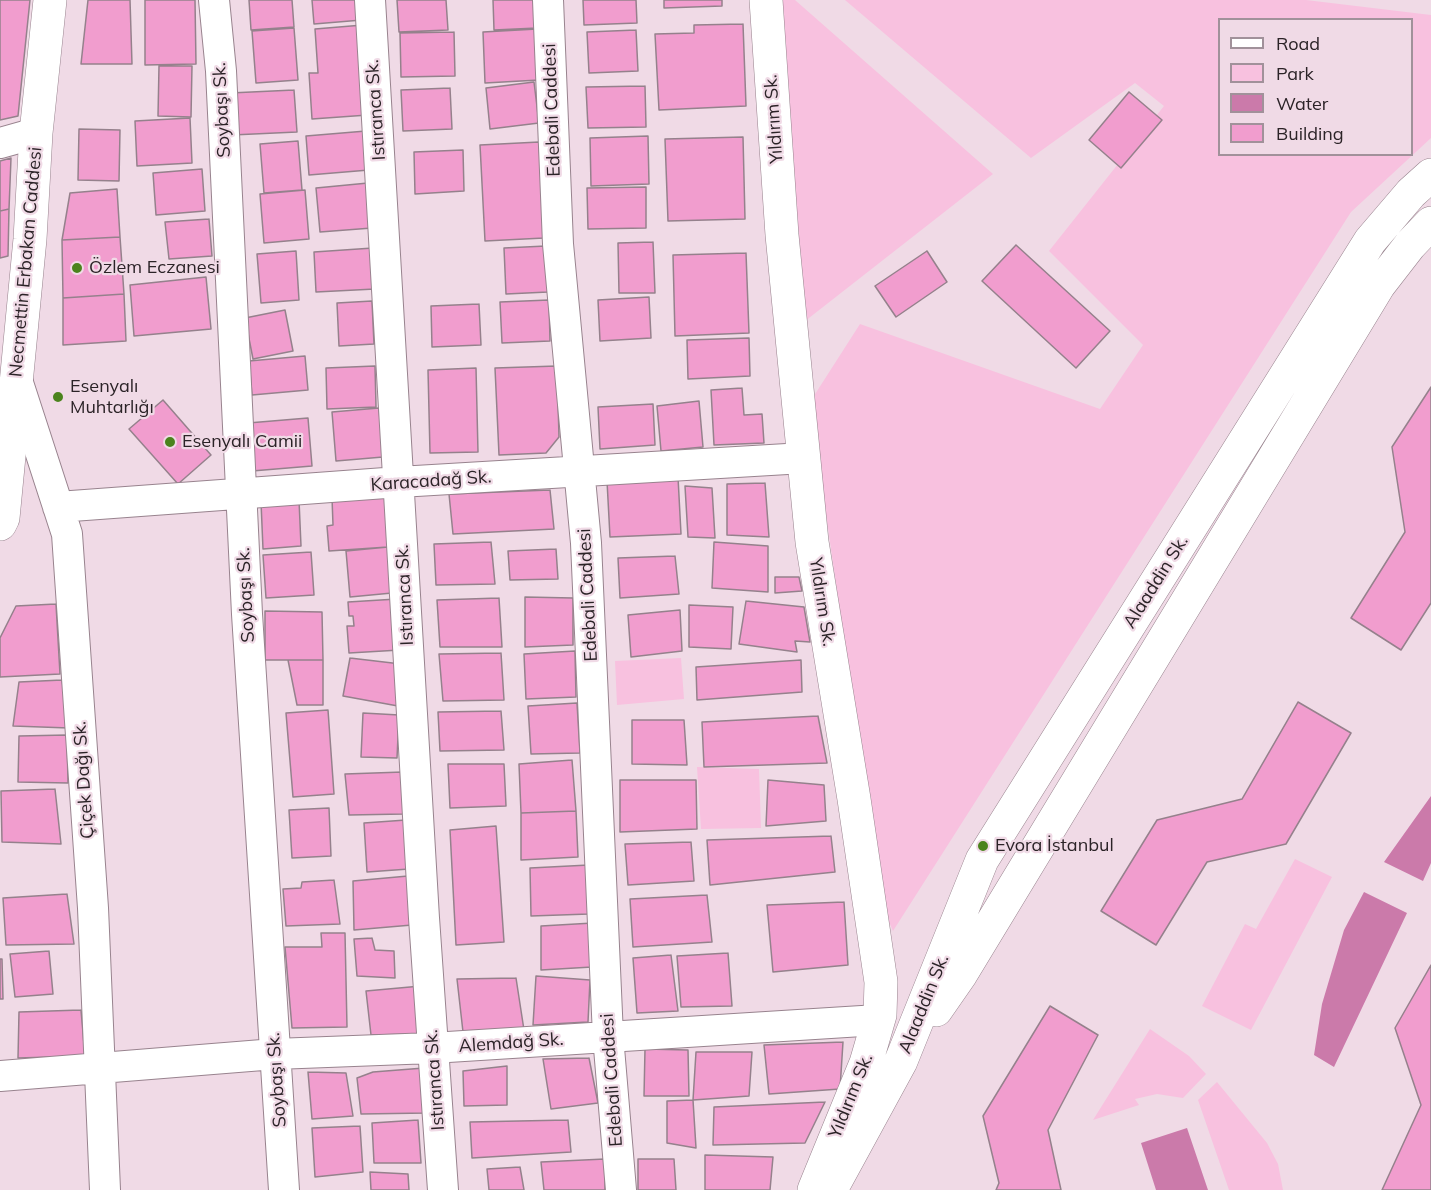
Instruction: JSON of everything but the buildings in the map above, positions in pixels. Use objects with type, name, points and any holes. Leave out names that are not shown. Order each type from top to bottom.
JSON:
[{"type":"street","name":"Necmettin Erbakan Caddesi","points":[[0,524],[3,518],[30,239],[36,133],[50,0]]},
{"type":"street","name":"Soybaşı Sk.","points":[[214,0],[221,71],[247,615],[284,1190]]},
{"type":"street","name":"Istıranca Sk.","points":[[369,0],[432,1048],[443,1190]]},
{"type":"street","name":"Edebali Caddesi","points":[[548,0],[558,244],[586,555],[608,1036],[621,1190]]},
{"type":"street","name":"Yıldırım Sk.","points":[[766,0],[782,235],[812,542],[881,982],[878,1020],[858,1086],[847,1139],[831,1190]]},
{"type":"street","points":[[0,143],[36,133]]},
{"type":"street","name":"Alaaddin Sk.","points":[[901,1061],[982,860],[1370,241],[1411,193],[1431,174]]},
{"type":"street","name":"Alaaddin Sk.","points":[[901,1061],[961,974],[1379,285],[1410,245],[1431,223]]},
{"type":"street","name":"Çiçek Dağı Sk.","points":[[16,378],[68,534],[93,908],[105,1190]]},
{"type":"street","name":"Karacadağ Sk.","points":[[58,507],[399,482],[804,459]]},
{"type":"street","name":"Alemdağ Sk.","points":[[0,1076],[275,1054],[432,1048],[878,1020]]},
{"type":"street","name":"Yıldırım Sk.","points":[[814,1190],[901,1061]]},
{"type":"green space","points":[[780,0],[795,0],[993,174],[800,325]]},
{"type":"green space","points":[[845,0],[1306,0],[1431,15],[1431,138],[1413,155],[1413,18],[1218,18],[1218,156],[1412,156],[1351,212],[893,931],[882,906],[810,402],[860,324],[1100,409],[1143,345],[1049,251],[1164,106],[1135,83],[1031,158]]},
{"type":"green space","points":[[681,658],[684,699],[617,705],[615,661]]},
{"type":"green space","points":[[697,767],[759,769],[761,828],[701,829]]},
{"type":"green space","points":[[1295,859],[1332,877],[1251,1030],[1202,1006],[1245,924],[1256,929]]},
{"type":"green space","points":[[1150,1029],[1189,1056],[1206,1074],[1183,1098],[1157,1094],[1135,1099],[1139,1105],[1093,1120]]},
{"type":"green space","points":[[1217,1082],[1267,1143],[1278,1164],[1283,1190],[1229,1190],[1198,1100]]},
{"type":"water","points":[[1431,796],[1431,863],[1423,881],[1384,862]]},
{"type":"water","points":[[1364,892],[1407,913],[1334,1067],[1314,1055],[1322,1004],[1344,930]]},
{"type":"water","points":[[1187,1128],[1208,1190],[1156,1190],[1141,1143]]},
{"type":"place","name":"Özlem Eczanesi","points":[[77,268]]},
{"type":"place","name":"Esenyalı Muhtarlığı","points":[[58,397]]},
{"type":"place","name":"Esenyalı Camii","points":[[170,442]]},
{"type":"place","name":"Evora İstanbul","points":[[983,846]]}]
